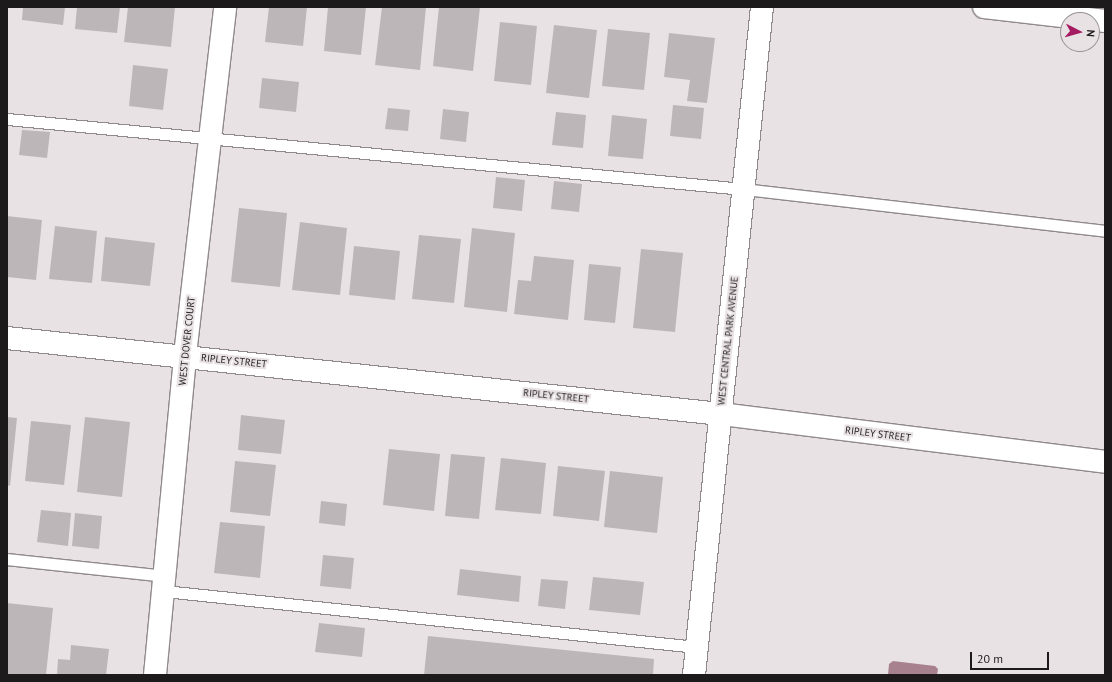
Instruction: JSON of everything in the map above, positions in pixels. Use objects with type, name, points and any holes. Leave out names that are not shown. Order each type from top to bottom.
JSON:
[{"type":"street","name":"WEST DOVER COURT","points":[[155,675],[185,356],[211,140],[225,7]]},
{"type":"street","name":"WEST CENTRAL PARK AVENUE","points":[[694,675],[762,7]]},
{"type":"street","points":[[984,7],[1105,21]]},
{"type":"street","name":"RIPLEY STREET","points":[[7,338],[721,414],[1105,462]]},
{"type":"lane","points":[[7,119],[211,140],[744,189],[1105,231]]},
{"type":"lane","points":[[7,559],[164,584],[697,646]]},
{"type":"shaded area","points":[[893,661],[935,666],[938,669],[937,675],[888,675],[889,664]]},
{"type":"building","points":[[23,7],[65,7],[63,25],[22,20]]},
{"type":"building","points":[[77,7],[120,7],[117,33],[75,29]]},
{"type":"building","points":[[128,7],[175,7],[171,47],[124,42]]},
{"type":"building","points":[[269,7],[307,7],[303,46],[265,42]]},
{"type":"building","points":[[328,7],[366,7],[361,55],[324,51]]},
{"type":"building","points":[[382,7],[426,7],[420,70],[375,65]]},
{"type":"building","points":[[439,7],[480,7],[473,71],[433,66]]},
{"type":"building","points":[[500,22],[537,26],[531,85],[494,81]]},
{"type":"building","points":[[554,25],[597,30],[589,98],[546,93]]},
{"type":"building","points":[[608,29],[650,33],[644,90],[602,86]]},
{"type":"building","points":[[669,33],[715,38],[707,103],[687,101],[690,80],[664,77]]},
{"type":"building","points":[[133,65],[168,69],[163,110],[129,106]]},
{"type":"building","points":[[262,78],[299,82],[296,112],[259,108]]},
{"type":"building","points":[[673,105],[704,108],[701,139],[670,136]]},
{"type":"building","points":[[388,108],[410,110],[408,131],[385,129]]},
{"type":"building","points":[[443,109],[469,112],[466,142],[440,139]]},
{"type":"building","points":[[556,112],[586,115],[583,148],[552,145]]},
{"type":"building","points":[[612,115],[647,119],[643,159],[608,156]]},
{"type":"building","points":[[22,130],[50,132],[47,158],[19,155]]},
{"type":"building","points":[[496,177],[525,180],[522,211],[493,208]]},
{"type":"building","points":[[554,181],[582,184],[579,212],[551,209]]},
{"type":"building","points":[[239,208],[287,213],[280,287],[231,282]]},
{"type":"building","points":[[7,216],[42,220],[36,280],[7,277]]},
{"type":"building","points":[[300,222],[347,228],[340,295],[292,290]]},
{"type":"building","points":[[55,226],[97,231],[92,283],[49,279]]},
{"type":"building","points":[[472,228],[515,233],[507,312],[464,307]]},
{"type":"building","points":[[419,235],[461,239],[454,303],[412,299]]},
{"type":"building","points":[[105,237],[155,243],[150,286],[101,281]]},
{"type":"building","points":[[354,246],[400,251],[395,300],[349,295]]},
{"type":"building","points":[[641,249],[683,253],[675,332],[633,328]]},
{"type":"building","points":[[534,256],[574,260],[568,320],[514,314],[518,280],[531,281]]},
{"type":"building","points":[[589,264],[621,267],[615,323],[584,320]]},
{"type":"building","points":[[241,415],[285,420],[281,454],[238,450]]},
{"type":"building","points":[[7,417],[17,418],[10,486],[7,485]]},
{"type":"building","points":[[85,417],[130,422],[122,497],[77,492]]},
{"type":"building","points":[[31,421],[71,425],[64,485],[25,481]]},
{"type":"building","points":[[389,449],[440,454],[434,511],[383,505]]},
{"type":"building","points":[[451,454],[485,457],[479,519],[445,516]]},
{"type":"building","points":[[501,458],[546,463],[541,514],[495,510]]},
{"type":"building","points":[[235,461],[276,465],[270,516],[230,512]]},
{"type":"building","points":[[558,466],[605,471],[599,521],[553,516]]},
{"type":"building","points":[[610,471],[663,477],[657,533],[604,527]]},
{"type":"building","points":[[321,501],[347,504],[345,526],[319,523]]},
{"type":"building","points":[[41,510],[71,513],[68,546],[37,542]]},
{"type":"building","points":[[75,513],[102,516],[99,549],[72,546]]},
{"type":"building","points":[[220,522],[265,526],[260,578],[214,573]]},
{"type":"building","points":[[323,555],[354,558],[351,589],[320,586]]},
{"type":"building","points":[[460,569],[521,576],[519,602],[457,595]]},
{"type":"building","points":[[593,577],[644,582],[640,615],[589,610]]},
{"type":"building","points":[[541,579],[568,581],[565,609],[538,606]]},
{"type":"building","points":[[7,603],[53,608],[46,675],[7,675]]},
{"type":"building","points":[[319,623],[365,628],[362,657],[315,652]]},
{"type":"building","points":[[428,636],[654,659],[653,675],[424,675]]},
{"type":"building","points":[[71,645],[109,649],[106,675],[57,675],[58,659],[70,660]]}]
